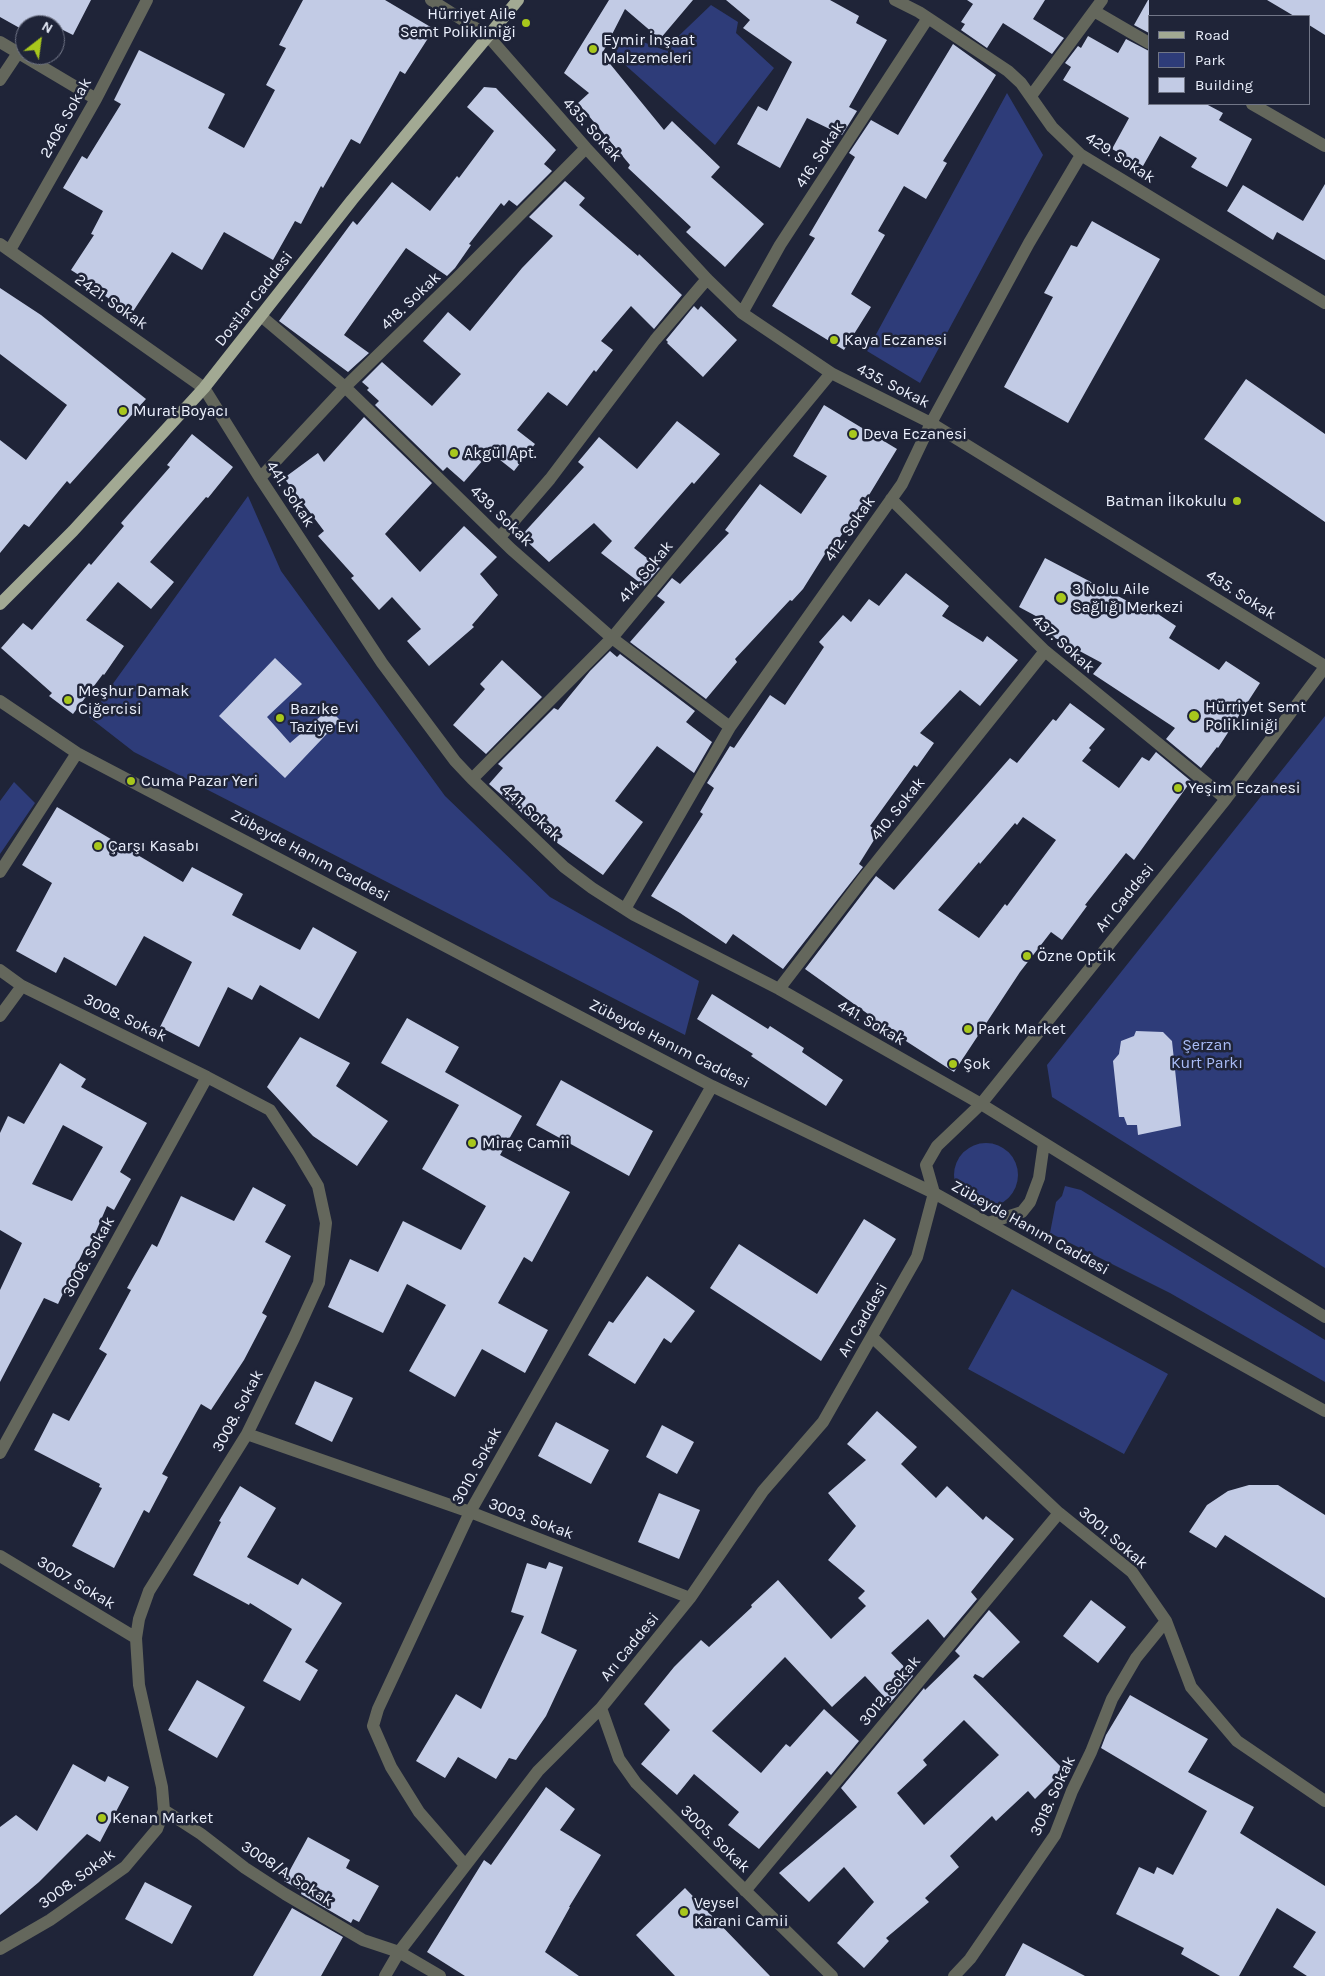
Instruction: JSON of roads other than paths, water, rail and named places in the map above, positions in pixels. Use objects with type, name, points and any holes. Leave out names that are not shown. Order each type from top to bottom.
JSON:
[{"type":"main road","name":"Dostlar Caddesi","points":[[0,604],[73,531],[204,388],[352,200],[518,0]]},
{"type":"street","name":"2406. Sokak","points":[[5,247],[96,99],[147,0]]},
{"type":"street","name":"435. Sokak","points":[[431,0],[488,36],[586,148],[707,279],[742,313],[831,373],[931,423],[1325,666]]},
{"type":"street","name":"429. Sokak","points":[[895,0],[928,18],[1008,71],[1021,83],[1052,127],[1080,154],[1325,302]]},
{"type":"street","points":[[1031,96],[1102,0]]},
{"type":"street","points":[[1094,11],[1148,42]]},
{"type":"street","name":"416. Sokak","points":[[742,313],[780,245],[928,18]]},
{"type":"street","points":[[0,42],[15,51]]},
{"type":"street","points":[[0,80],[15,58]]},
{"type":"street","points":[[38,65],[96,99]]},
{"type":"street","points":[[1254,105],[1325,146]]},
{"type":"street","name":"418. Sokak","points":[[260,478],[345,387],[586,148]]},
{"type":"street","name":"412. Sokak","points":[[625,909],[730,727],[902,484],[931,423],[1080,154]]},
{"type":"street","name":"2421. Sokak","points":[[5,247],[204,388]]},
{"type":"street","points":[[500,537],[550,479],[655,340],[707,279]]},
{"type":"street","name":"439. Sokak","points":[[261,316],[345,387],[500,537],[612,638],[730,727]]},
{"type":"street","name":"414. Sokak","points":[[472,780],[612,638],[831,373]]},
{"type":"street","name":"441. Sokak","points":[[204,388],[260,478],[382,662],[455,761],[472,780],[564,866],[592,888],[625,909],[779,990],[981,1104]]},
{"type":"street","name":"437. Sokak","points":[[891,499],[1045,651],[1226,799]]},
{"type":"street","name":"410. Sokak","points":[[779,990],[863,879],[1045,651]]},
{"type":"street","name":"Arı Caddesi","points":[[385,1976],[399,1952],[538,1772],[601,1708],[690,1598],[763,1491],[823,1422],[917,1257],[934,1193],[926,1165],[937,1146],[981,1104],[1226,799],[1325,666]]},
{"type":"street","name":"Zübeyde Hanım Caddesi","points":[[0,701],[77,753],[712,1086],[934,1193],[1325,1411]]},
{"type":"street","points":[[0,872],[77,753]]},
{"type":"street","name":"3008. Sokak","points":[[0,970],[22,986],[270,1110],[318,1186],[326,1223],[319,1283],[294,1338],[247,1434],[150,1591],[139,1619],[136,1638],[139,1685],[162,1787],[164,1810],[157,1829],[124,1867],[50,1920],[0,1949]]},
{"type":"street","points":[[0,1016],[22,986]]},
{"type":"street","name":"3006. Sokak","points":[[0,1453],[207,1077]]},
{"type":"street","name":"3010. Sokak","points":[[465,1865],[419,1812],[391,1767],[374,1726],[378,1709],[470,1512],[712,1086]]},
{"type":"street","points":[[981,1104],[1325,1317]]},
{"type":"street","points":[[988,1223],[1022,1212],[1030,1202],[1039,1178],[1044,1143]]},
{"type":"street","name":"3001. Sokak","points":[[872,1337],[1059,1513],[1132,1572],[1166,1621],[1192,1687],[1238,1741],[1325,1801]]},
{"type":"street","name":"3003. Sokak","points":[[247,1434],[470,1512],[690,1598]]},
{"type":"street","name":"3012. Sokak","points":[[745,1891],[1059,1513]]},
{"type":"street","name":"3007. Sokak","points":[[0,1556],[136,1638]]},
{"type":"street","name":"3018. Sokak","points":[[954,1976],[970,1959],[1055,1835],[1072,1792],[1092,1752],[1112,1699],[1136,1658],[1166,1621]]},
{"type":"street","name":"3005. Sokak","points":[[601,1708],[619,1759],[636,1783],[654,1803],[832,1976]]},
{"type":"street","name":"3008/A. Sokak","points":[[164,1810],[202,1834],[244,1868],[285,1894],[363,1940],[399,1952],[440,1976]]},
{"type":"place","name":"Hürriyet Aile Semt Polikliniği","points":[[526,23]]},
{"type":"place","name":"Eymir İnşaat Malzemeleri","points":[[593,49]]},
{"type":"place","name":"Kaya Eczanesi","points":[[834,340]]},
{"type":"place","name":"Murat Boyacı","points":[[123,411]]},
{"type":"place","name":"Deva Eczanesi","points":[[853,434]]},
{"type":"place","name":"Akgül Apt.","points":[[454,453]]},
{"type":"place","name":"Batman İlkokulu","points":[[1237,501]]},
{"type":"place","name":"3 Nolu Aile Sağlığı Merkezi","points":[[1061,598]]},
{"type":"place","name":"Meşhur Damak Ciğercisi","points":[[68,700]]},
{"type":"place","name":"Hürriyet Semt Polikliniği","points":[[1194,716]]},
{"type":"place","name":"Bazıke Taziye Evi","points":[[280,718]]},
{"type":"place","name":"Cuma Pazar Yeri","points":[[131,781]]},
{"type":"place","name":"Yeşim Eczanesi","points":[[1178,788]]},
{"type":"place","name":"Çarşı Kasabı","points":[[98,846]]},
{"type":"place","name":"Özne Optik","points":[[1027,956]]},
{"type":"place","name":"Park Market","points":[[968,1029]]},
{"type":"place","name":"Şok","points":[[953,1064]]},
{"type":"place","name":"Miraç Camii","points":[[472,1143]]},
{"type":"place","name":"Kenan Market","points":[[102,1818]]},
{"type":"place","name":"Veysel Karani Camii","points":[[684,1912]]},
{"type":"park label","name":"Şerzan Kurt Parkı","points":[[1207,1054]]}]
